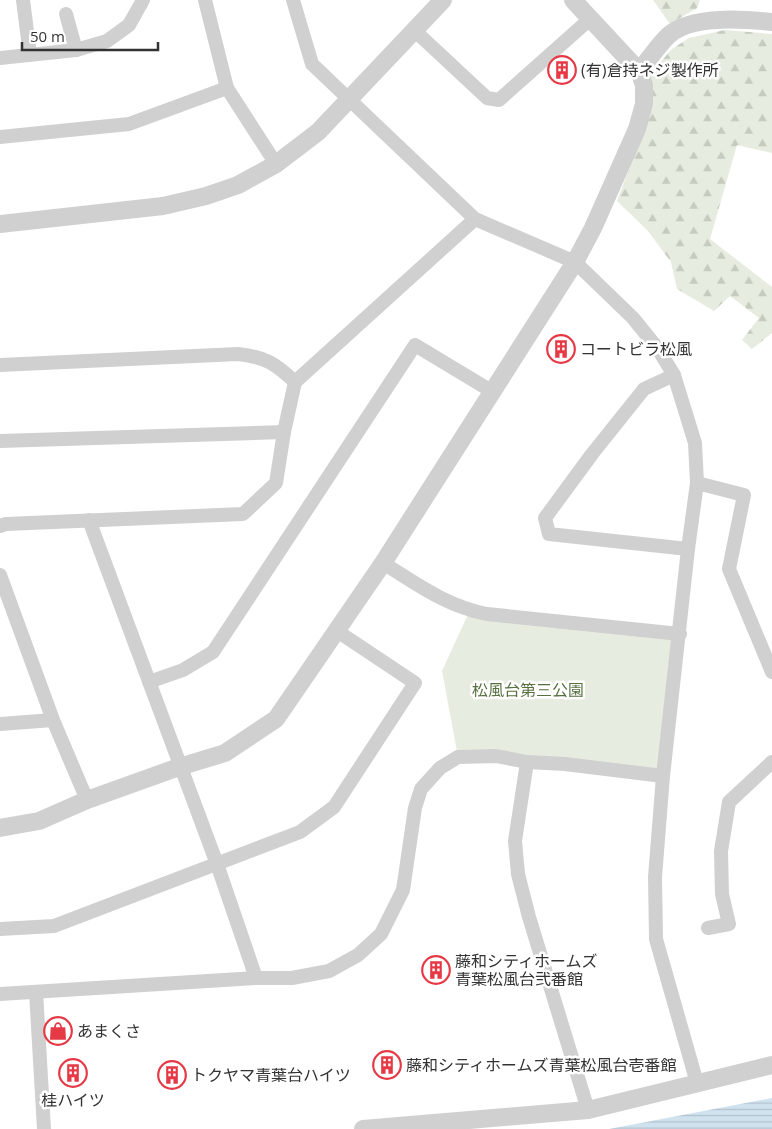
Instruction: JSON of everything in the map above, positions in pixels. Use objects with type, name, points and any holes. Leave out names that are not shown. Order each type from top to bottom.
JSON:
[{"type":"street","points":[[23,0],[30,56]]},
{"type":"street","points":[[0,58],[76,50],[107,41],[129,25],[143,0]]},
{"type":"street","points":[[205,0],[227,88],[276,164]]},
{"type":"street","points":[[293,0],[312,64],[475,219],[575,262],[633,318],[658,349],[674,375],[695,443],[697,483],[663,776],[655,877],[656,939],[697,1083]]},
{"type":"street","points":[[0,224],[163,206],[206,196],[238,185],[276,164],[318,132],[443,0]]},
{"type":"street","points":[[0,828],[39,821],[87,800],[179,767],[225,753],[276,720],[382,563],[575,262],[593,228],[637,129],[644,104],[644,85],[639,71],[573,0]]},
{"type":"street","points":[[66,14],[76,50]]},
{"type":"street","points":[[414,30],[487,98],[498,100],[590,19]]},
{"type":"street","points":[[639,71],[670,34],[686,26],[705,20],[744,19],[772,22]]},
{"type":"street","points":[[0,137],[129,124],[227,88]]},
{"type":"street","points":[[0,526],[6,524],[243,514],[276,483],[284,432],[295,382],[475,219]]},
{"type":"street","points":[[149,682],[183,670],[214,652],[415,345],[493,392]]},
{"type":"street","points":[[0,365],[238,354],[257,356],[279,367],[295,382]]},
{"type":"street","points":[[674,375],[644,389],[592,454],[545,518],[550,534],[688,549]]},
{"type":"street","points":[[0,441],[284,432]]},
{"type":"street","points":[[697,483],[744,495],[729,569],[772,672]]},
{"type":"street","points":[[88,520],[179,767],[217,864],[256,978]]},
{"type":"street","points":[[382,563],[442,600],[470,610],[487,614],[680,634]]},
{"type":"street","points":[[0,575],[53,720],[87,800]]},
{"type":"street","points":[[0,929],[54,926],[300,832],[334,807],[415,683],[337,631]]},
{"type":"street","points":[[0,724],[53,720]]},
{"type":"street","points":[[0,994],[256,978],[292,978],[328,971],[358,955],[381,934],[403,890],[415,808],[421,789],[440,768],[458,757],[496,756],[527,762],[565,764],[663,776]]},
{"type":"street","points":[[527,762],[514,841],[518,874],[588,1110]]},
{"type":"street","points":[[708,928],[729,924],[722,894],[720,851],[730,802],[772,762]]},
{"type":"street","points":[[36,992],[44,1129]]},
{"type":"street","points":[[363,1129],[588,1110],[772,1064]]},
{"type":"green space","points":[[653,0],[700,0],[697,8],[670,24]]},
{"type":"green space","points":[[725,30],[772,34],[772,153],[737,145],[710,239],[772,287],[772,333],[752,349],[742,340],[759,318],[730,296],[714,311],[677,289],[671,262],[648,231],[617,201],[653,106],[649,75],[672,49],[689,38]]},
{"type":"green space","name":"松風台第三公園","points":[[470,610],[680,634],[660,771],[458,757],[442,671]]},
{"type":"water","points":[[772,1098],[772,1129],[609,1129]]},
{"type":"place","name":"(有)倉持ネジ製作所","points":[[562,70]]},
{"type":"place","name":"コートビラ松風","points":[[561,349]]},
{"type":"place","name":"藤和シティホームズ 青葉松風台弐番館","points":[[436,970]]},
{"type":"place","name":"あまくさ","points":[[58,1031]]},
{"type":"place","name":"藤和シティホームズ青葉松風台壱番館","points":[[387,1065]]},
{"type":"place","name":"桂ハイツ","points":[[73,1073]]},
{"type":"place","name":"トクヤマ青葉台ハイツ","points":[[172,1075]]}]
